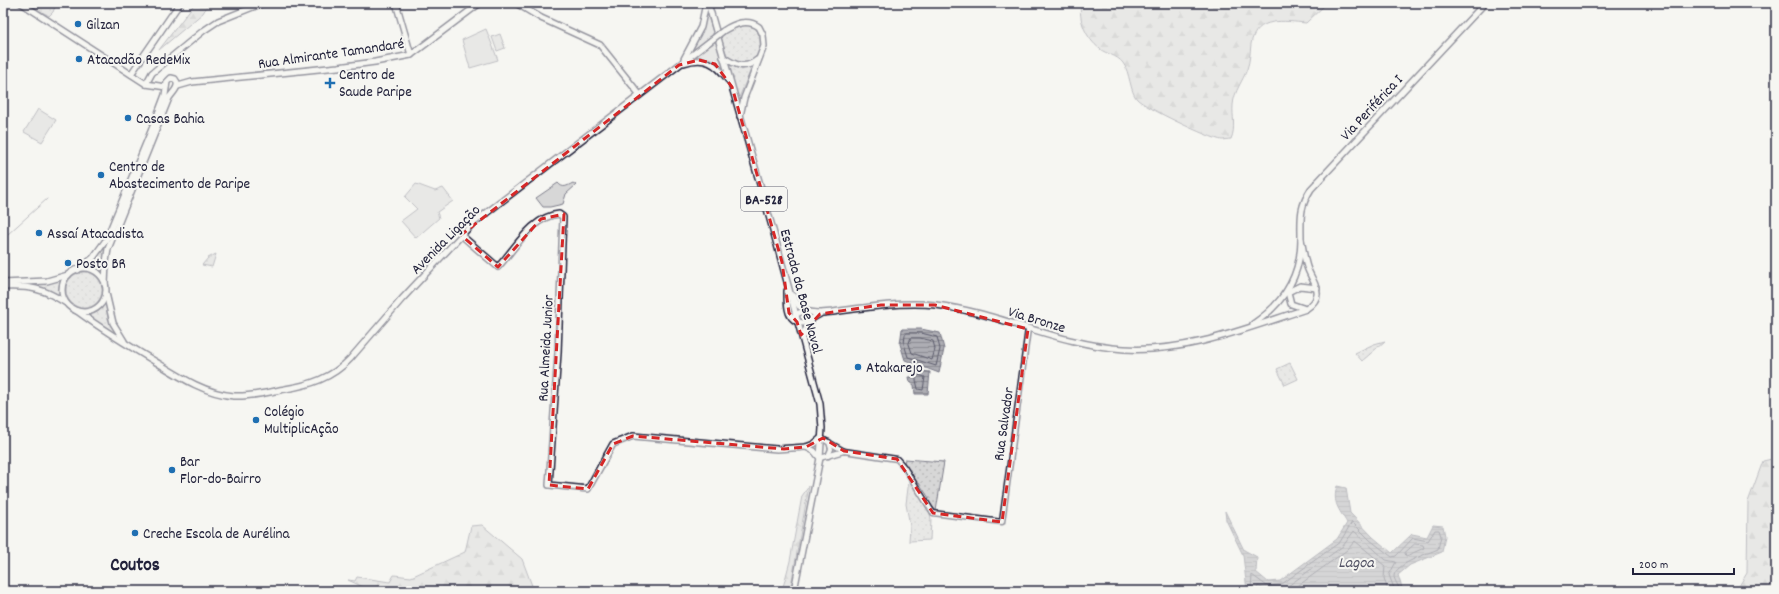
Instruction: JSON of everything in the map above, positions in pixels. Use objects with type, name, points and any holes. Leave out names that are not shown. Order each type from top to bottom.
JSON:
[{"type":"main road","points":[[3,283],[47,281],[69,275],[78,270],[92,258],[106,240],[154,124],[166,87],[146,84],[21,3]]},
{"type":"main road","points":[[131,74],[180,3]]},
{"type":"main road","points":[[146,84],[152,73],[203,31],[218,21],[263,3]]},
{"type":"main road","points":[[396,3],[411,55]]},
{"type":"main road","name":"Rua Almirante Tamandaré","points":[[166,87],[169,79],[173,78],[177,83],[192,82],[338,67],[411,55],[480,3]]},
{"type":"main road","points":[[516,3],[541,18],[600,45],[640,95]]},
{"type":"main road","points":[[680,65],[693,44],[707,3]]},
{"type":"main road","name":"Estrada da Base Naval","points":[[707,3],[772,225],[786,282],[820,404],[820,458],[794,591]]},
{"type":"main road","name":"Via Periférica I","points":[[1301,239],[1300,215],[1304,202],[1311,189],[1485,3]]},
{"type":"main road","points":[[704,14],[710,13]]},
{"type":"main road","name":"Avenida Ligação","points":[[77,311],[127,345],[198,386],[220,394],[246,396],[315,382],[334,373],[350,360],[402,299],[461,235],[480,218],[723,31],[741,23],[750,22],[759,26],[764,42],[762,54],[758,60],[744,98],[740,117]]},
{"type":"main road","points":[[723,57],[735,65],[741,66],[750,65],[758,60]]},
{"type":"main road","points":[[680,65],[699,60],[715,64],[721,70],[732,87]]},
{"type":"main road","points":[[3,288],[39,288],[77,311],[85,312],[96,308],[103,300],[106,292],[106,256],[169,98],[177,83]]},
{"type":"main road","name":"Rua Almeida Junior","points":[[461,235],[498,267],[541,220],[547,216],[560,214],[564,220],[549,485],[588,489],[613,444],[636,436],[772,448],[806,447]]},
{"type":"main road","points":[[1301,239],[1307,268],[1317,288],[1316,299],[1306,308],[1297,308],[1291,304],[1288,292],[1298,266],[1301,239]]},
{"type":"main road","points":[[78,270],[89,269],[99,275],[105,285]]},
{"type":"main road","points":[[66,303],[62,290],[63,284],[69,275]]},
{"type":"main road","points":[[786,282],[797,303],[802,308],[809,311]]},
{"type":"main road","points":[[786,282],[788,313],[790,317],[797,322]]},
{"type":"main road","points":[[1247,328],[1272,309],[1288,292],[1300,286],[1317,288]]},
{"type":"main road","name":"Avenida Ligação","points":[[106,292],[113,323],[127,345]]},
{"type":"main road","name":"Via Bronze","points":[[809,311],[820,314],[881,305],[935,305],[990,317],[1065,340],[1124,349],[1178,347],[1247,328],[1306,308]]},
{"type":"main road","points":[[795,315],[803,311],[809,311]]},
{"type":"main road","name":"Via Bronze","points":[[797,322],[804,323],[820,314]]},
{"type":"main road","points":[[803,340],[805,331],[811,320]]},
{"type":"main road","points":[[806,447],[814,444],[821,438]]},
{"type":"main road","points":[[806,447],[814,451],[820,458]]},
{"type":"street","name":"Rua Salvador","points":[[844,451],[899,460],[933,513],[1002,522],[1028,329]]},
{"type":"street","points":[[821,438],[844,451]]},
{"type":"street","points":[[827,441],[831,445],[831,449],[827,457]]},
{"type":"street","points":[[820,458],[844,451]]},
{"type":"highlighted area","points":[[699,60],[715,64],[732,87],[782,262],[789,313],[797,322],[801,335],[820,314],[881,305],[935,305],[1028,329],[1002,522],[933,513],[897,459],[844,451],[823,438],[806,447],[784,449],[633,436],[613,444],[588,489],[549,485],[564,214],[541,219],[498,267],[461,235],[679,65]]},
{"type":"green space","points":[[27,3],[56,4],[53,12],[49,16]]},
{"type":"green space","points":[[195,3],[209,3],[203,13],[159,50]]},
{"type":"green space","points":[[1081,3],[1327,3],[1306,23],[1280,21],[1272,22],[1259,29],[1254,35],[1251,44],[1248,66],[1234,100],[1234,126],[1231,139],[1222,140],[1178,122],[1152,109],[1137,99],[1133,92],[1127,71],[1121,60],[1100,49],[1087,34],[1082,22],[1080,9]]},
{"type":"green space","points":[[707,14],[714,35],[691,52],[700,34]]},
{"type":"green space","points":[[746,25],[752,26],[756,29],[760,41],[760,48],[753,60],[741,64],[735,62],[727,55],[721,36],[730,30]]},
{"type":"green space","points":[[486,29],[498,60],[470,68],[462,40]]},
{"type":"green space","points":[[500,34],[505,48],[497,51],[492,37]]},
{"type":"green space","points":[[715,40],[725,72],[714,63],[706,60],[692,59]]},
{"type":"green space","points":[[729,65],[742,69],[752,67],[738,100]]},
{"type":"green space","points":[[38,109],[56,120],[42,142],[24,132]]},
{"type":"green space","points":[[558,183],[563,186],[573,183],[576,185],[566,194],[563,204],[543,207],[536,198]]},
{"type":"green space","points":[[416,184],[435,191],[443,188],[453,201],[437,212],[439,218],[416,238],[401,221],[417,209],[405,197]]},
{"type":"green space","points":[[105,247],[102,275],[94,268],[86,266],[96,258]]},
{"type":"green space","points":[[216,254],[212,267],[202,265],[208,258]]},
{"type":"green space","points":[[88,272],[97,277],[101,283],[101,297],[97,303],[88,308],[80,308],[71,303],[67,297],[66,286],[71,277],[77,273]]},
{"type":"green space","points":[[62,279],[59,287],[60,296],[44,289],[28,285]]},
{"type":"green space","points":[[106,301],[108,319],[117,335],[84,314],[97,311]]},
{"type":"green space","points":[[1385,341],[1362,361],[1355,353],[1374,344]]},
{"type":"green space","points":[[1290,363],[1298,379],[1285,385],[1277,369]]},
{"type":"green space","points":[[1776,458],[1776,591],[1736,591],[1747,573],[1748,502],[1763,461]]},
{"type":"green space","points":[[905,459],[944,462],[936,511],[928,501],[929,498],[919,483],[916,482],[904,463]]},
{"type":"green space","points":[[909,480],[930,512],[930,540],[909,541],[910,526],[906,504]]},
{"type":"green space","points":[[809,486],[790,591],[782,591],[790,561],[802,496]]},
{"type":"green space","points":[[482,525],[522,559],[534,591],[372,591],[348,580],[355,581],[357,577],[390,582],[394,575],[411,577],[465,552],[471,526]]},
{"type":"water","points":[[902,329],[921,329],[940,333],[944,349],[939,373],[905,360],[900,344]]},
{"type":"water","points":[[913,370],[930,372],[928,394],[915,394],[914,385],[910,382],[909,377],[913,377]]},
{"type":"water","name":"Lagoa","points":[[1337,486],[1346,488],[1350,513],[1373,537],[1392,553],[1412,534],[1427,537],[1433,525],[1443,526],[1445,536],[1442,552],[1410,565],[1398,575],[1403,591],[1247,591],[1243,555],[1226,520],[1225,511],[1244,550],[1257,557],[1256,572],[1268,582],[1280,581],[1337,539],[1347,523],[1337,506],[1335,497]]},
{"type":"waterway","points":[[3,236],[8,234],[47,199]]},
{"type":"place","name":"Gilzan","points":[[78,24]]},
{"type":"place","name":"Atacadão RedeMix","points":[[79,59]]},
{"type":"place","name":"Centro de Saude Paripe","points":[[330,83]]},
{"type":"place","name":"Casas Bahia","points":[[128,118]]},
{"type":"place","name":"Centro de Abastecimento de Paripe","points":[[101,175]]},
{"type":"place","name":"Assaí Atacadista","points":[[39,233]]},
{"type":"place","name":"Posto BR","points":[[68,263]]},
{"type":"place","name":"Atakarejo","points":[[858,367]]},
{"type":"place","name":"Colégio MultiplicAção","points":[[256,420]]},
{"type":"place","name":"Bar Flor-do-Bairro","points":[[172,470]]},
{"type":"place","name":"Creche Escola de Aurélina","points":[[135,533]]},
{"type":"district","name":"Coutos","points":[[135,563]]}]
